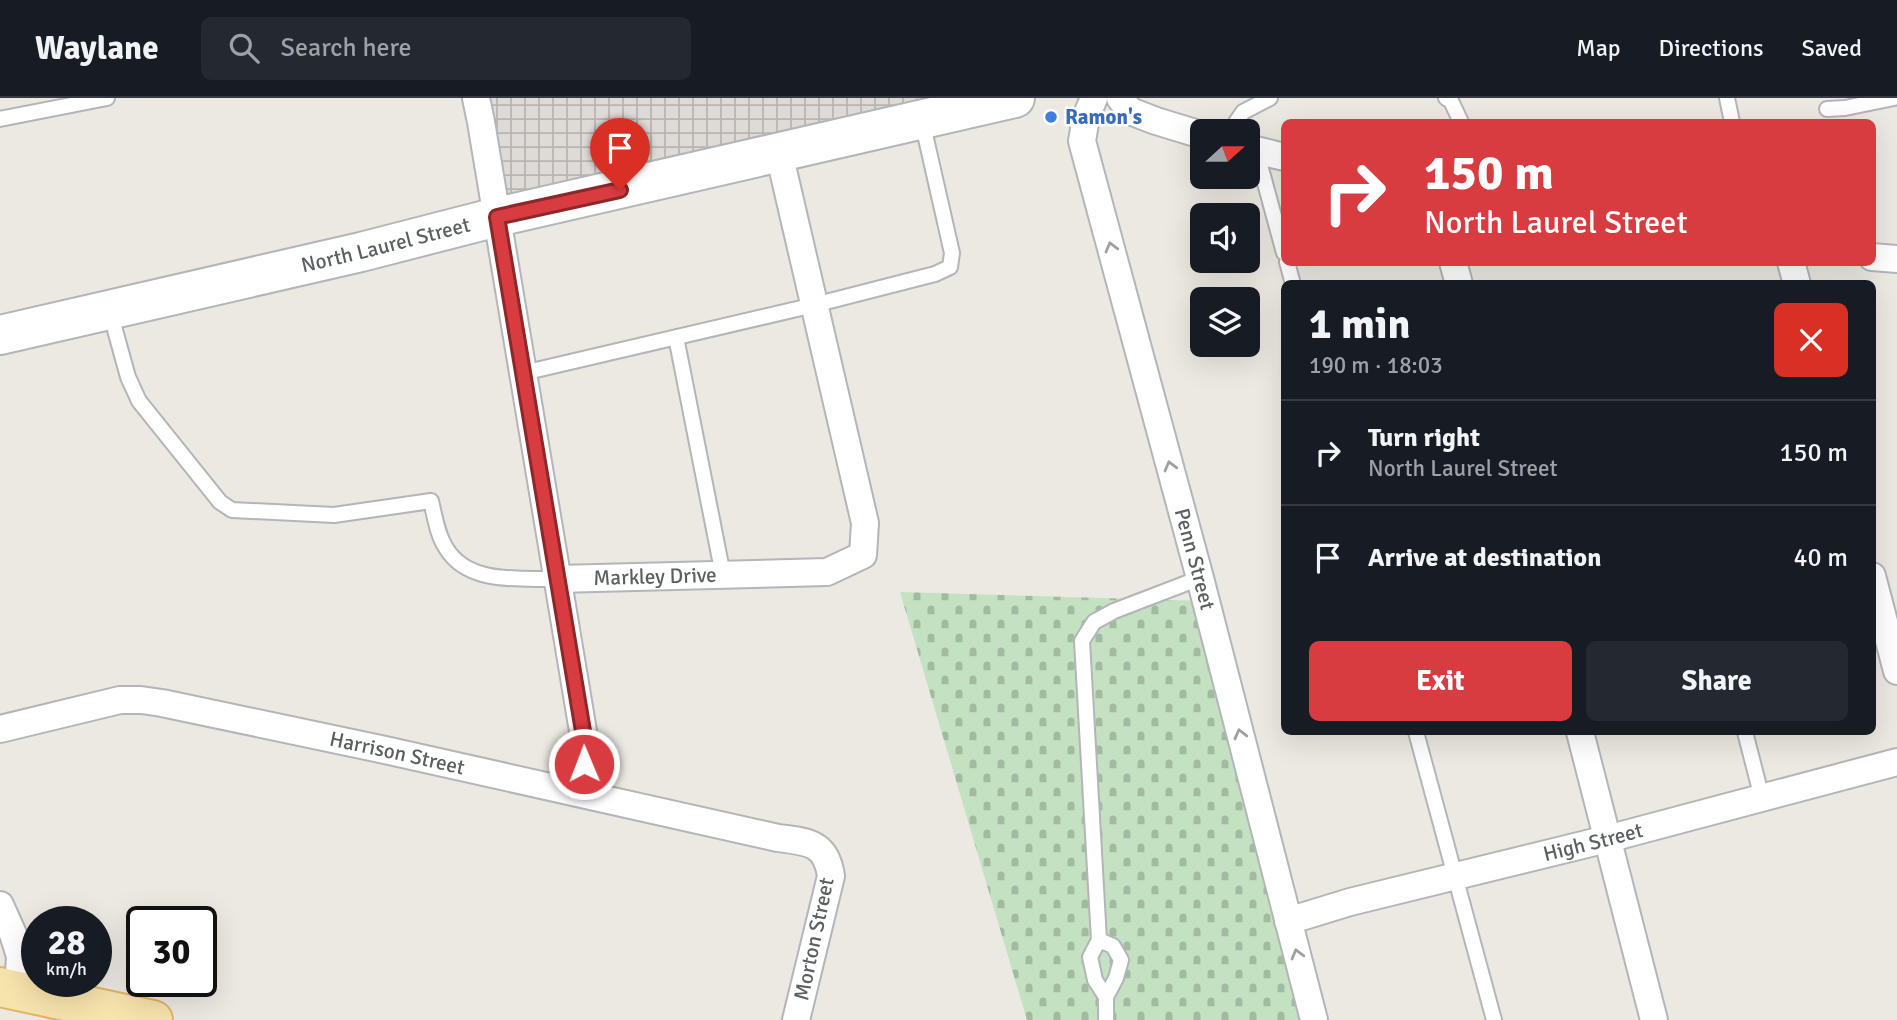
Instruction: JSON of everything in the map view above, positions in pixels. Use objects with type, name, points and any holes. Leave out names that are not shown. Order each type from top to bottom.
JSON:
[{"type":"main road","points":[[9,989],[153,1020]]},
{"type":"street","points":[[476,98],[583,731],[584,764],[579,793]]},
{"type":"street","name":"North Laurel Street","points":[[0,335],[921,120],[962,104],[1015,98]]},
{"type":"street","name":"Penn Street","points":[[1094,98],[1086,117],[1083,141],[1314,1020]]},
{"type":"street","points":[[1120,98],[1130,111],[1190,131]]},
{"type":"street","points":[[1260,151],[1281,156]]},
{"type":"street","name":"Markley Drive","points":[[557,579],[827,572],[863,555],[865,523],[779,153]]},
{"type":"street","points":[[1876,257],[1897,259]]},
{"type":"street","points":[[1876,591],[1897,671]]},
{"type":"street","name":"Harrison Street","points":[[0,729],[120,700],[141,700],[372,747],[792,840]]},
{"type":"street","points":[[1581,735],[1654,1020]]},
{"type":"street","name":"High Street","points":[[1289,921],[1350,902],[1607,839],[1897,762]]},
{"type":"street","name":"Morton Street","points":[[792,840],[807,842],[821,849],[829,863],[831,876],[796,1020]]},
{"type":"street","points":[[0,905],[20,956],[9,989]]},
{"type":"lane","points":[[0,119],[107,98]]},
{"type":"lane","points":[[1238,119],[1243,112],[1270,98]]},
{"type":"lane","points":[[1446,98],[1451,101],[1460,119]]},
{"type":"lane","points":[[1727,98],[1731,119]]},
{"type":"lane","points":[[1827,109],[1894,98]]},
{"type":"lane","points":[[523,373],[814,305],[935,274],[950,267],[952,253],[921,120]]},
{"type":"lane","points":[[1260,175],[1281,243]]},
{"type":"lane","name":"Markley Drive","points":[[109,311],[128,377],[139,401],[220,502],[232,510],[334,515],[431,501],[437,530],[447,550],[466,569],[488,576],[557,579]]},
{"type":"lane","points":[[676,337],[723,575]]},
{"type":"lane","points":[[1106,997],[1095,980],[1090,957],[1099,940],[1082,640],[1094,622],[1114,611],[1200,578]]},
{"type":"lane","points":[[1417,735],[1494,1020]]},
{"type":"lane","points":[[1746,735],[1762,798]]},
{"type":"lane","points":[[1099,940],[1113,946],[1121,960],[1116,978],[1106,997],[1106,1020]]},
{"type":"shaded area","points":[[476,98],[1015,98],[497,217]]},
{"type":"green space","points":[[900,592],[1206,601],[1314,1020],[1027,1020]]},
{"type":"place","name":"Ramon's","points":[[1051,117]]},
{"type":"route","points":[[584,764],[583,731],[497,217],[620,190]]}]
